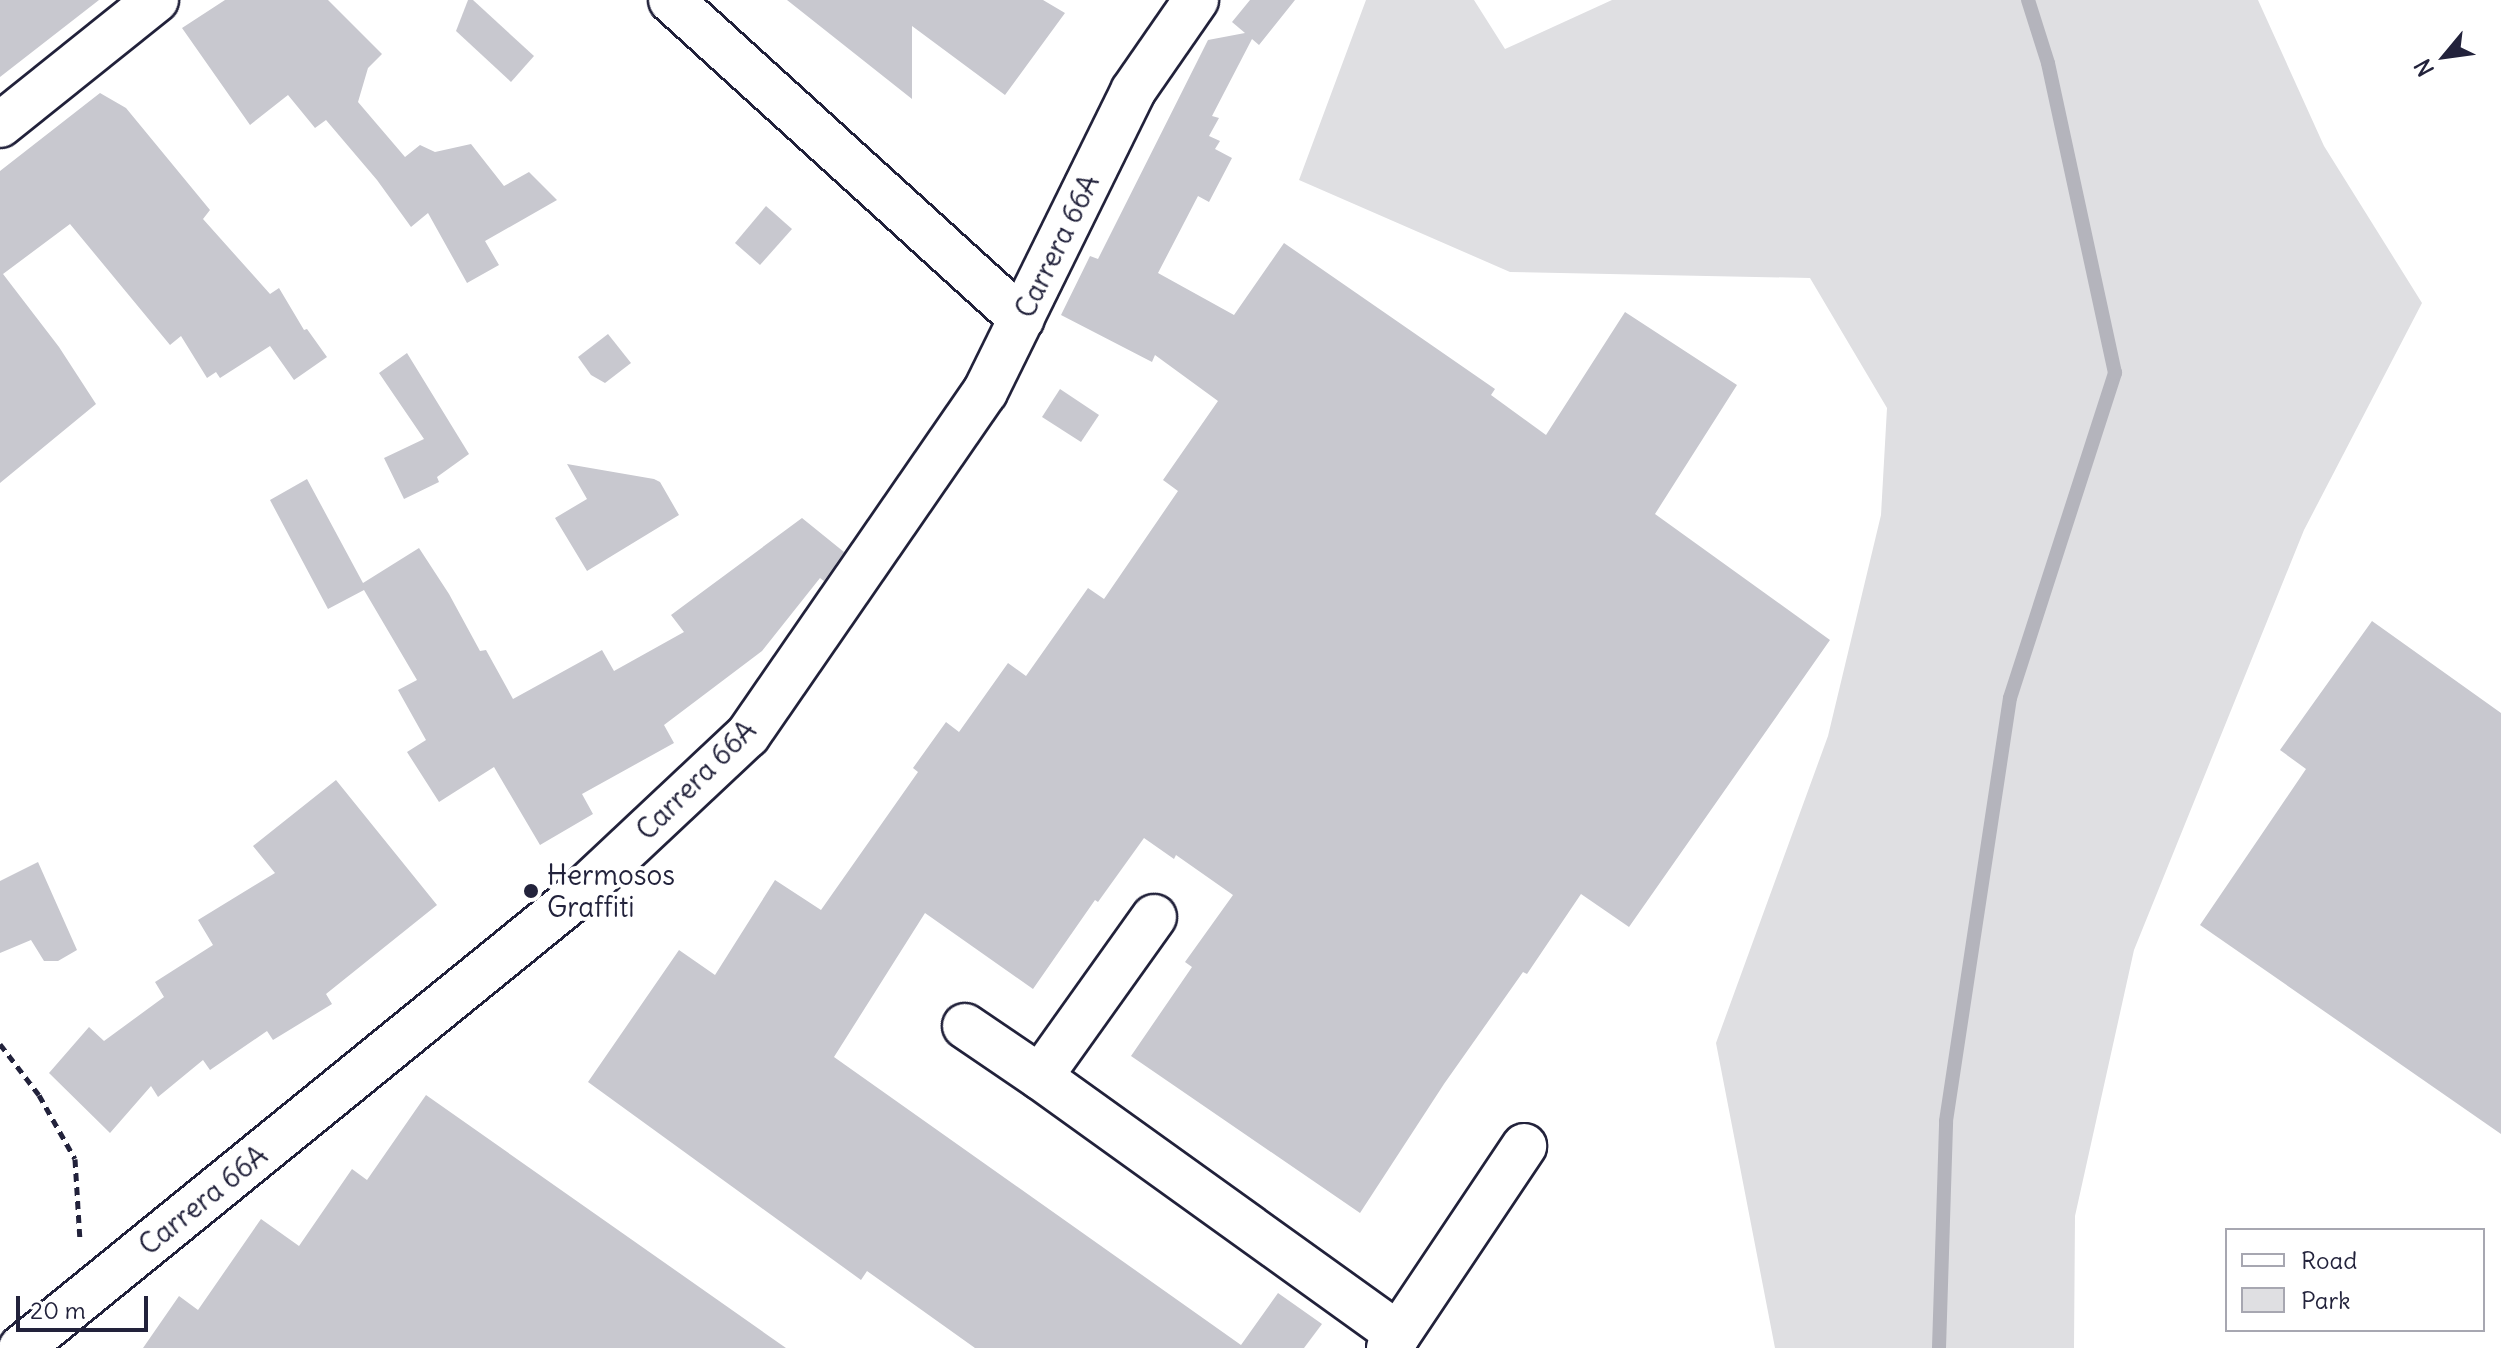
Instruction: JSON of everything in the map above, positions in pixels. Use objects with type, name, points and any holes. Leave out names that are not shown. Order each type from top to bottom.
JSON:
[{"type":"street","points":[[0,125],[156,0]]},
{"type":"street","points":[[671,0],[1021,319]]},
{"type":"street","name":"Carrera 66A","points":[[21,1348],[572,900],[748,735],[985,392],[1133,91],[1196,0]]},
{"type":"street","points":[[1040,1077],[1154,917]]},
{"type":"street","points":[[965,1026],[1040,1077],[1394,1341],[1524,1146]]},
{"type":"path","points":[[0,1044],[39,1095],[75,1159],[82,1235],[64,1313]]},
{"type":"green space","points":[[1366,0],[1474,0],[1505,49],[1612,0],[2258,0],[2324,146],[2422,303],[2304,530],[2134,950],[2075,1216],[2074,1348],[1775,1348],[1716,1043],[1828,736],[1881,515],[1887,408],[1810,278],[1510,272],[1299,180]]},
{"type":"building","points":[[0,0],[99,0],[0,77]]},
{"type":"building","points":[[225,0],[328,0],[382,54],[368,68],[358,102],[405,157],[420,145],[435,152],[471,144],[504,186],[529,172],[557,200],[485,241],[499,265],[467,283],[428,213],[411,227],[377,180],[326,120],[315,128],[288,95],[250,125],[182,28]]},
{"type":"building","points":[[468,0],[473,0],[534,56],[511,82],[456,31]]},
{"type":"building","points":[[787,0],[1043,0],[1065,13],[1005,95],[912,26],[912,99]]},
{"type":"building","points":[[1250,0],[1295,0],[1259,45],[1252,39],[1212,116],[1219,118],[1209,136],[1220,141],[1215,149],[1232,158],[1209,202],[1198,196],[1158,273],[1234,315],[1284,243],[1495,389],[1491,395],[1546,435],[1625,312],[1737,385],[1655,514],[1830,640],[1629,927],[1581,894],[1527,974],[1523,972],[1444,1084],[1360,1213],[1131,1056],[1192,967],[1185,962],[1233,895],[1176,855],[1174,859],[1144,838],[1098,902],[1095,900],[1033,989],[925,913],[834,1057],[1241,1345],[1278,1293],[1322,1324],[1304,1348],[975,1348],[867,1271],[861,1280],[588,1082],[679,950],[715,975],[775,880],[821,910],[918,772],[913,768],[946,722],[959,732],[1008,663],[1026,676],[1088,588],[1104,599],[1178,491],[1163,480],[1218,401],[1155,355],[1152,362],[1061,315],[1090,256],[1098,259],[1208,40],[1245,33],[1232,22]]},
{"type":"building","points":[[100,93],[126,108],[210,210],[203,219],[270,294],[279,288],[304,330],[307,329],[327,357],[294,380],[270,346],[220,378],[216,372],[207,378],[181,336],[170,345],[70,224],[3,274],[59,347],[96,404],[0,483],[0,171]]},
{"type":"building","points":[[766,206],[792,229],[760,265],[735,243]]},
{"type":"building","points":[[608,334],[631,363],[605,383],[591,375],[578,357]]},
{"type":"building","points":[[407,353],[469,454],[437,477],[439,482],[404,499],[384,458],[424,439],[379,373]]},
{"type":"building","points":[[1060,389],[1099,415],[1081,442],[1042,417]]},
{"type":"building","points":[[567,464],[654,479],[660,482],[679,515],[587,571],[555,518],[587,499]]},
{"type":"building","points":[[307,479],[363,583],[419,548],[480,651],[486,650],[513,699],[602,650],[614,671],[684,632],[671,615],[802,518],[844,552],[824,581],[820,578],[762,651],[664,725],[674,743],[582,794],[593,814],[540,845],[494,767],[439,802],[407,752],[426,740],[398,690],[417,680],[364,590],[328,609],[270,500]]},
{"type":"building","points":[[2372,621],[2501,713],[2501,1134],[2200,925],[2306,769],[2280,750]]},
{"type":"building","points":[[336,780],[437,905],[326,994],[332,1004],[273,1040],[267,1031],[210,1070],[203,1060],[158,1097],[151,1086],[110,1133],[49,1073],[89,1027],[104,1041],[164,997],[155,982],[213,945],[198,920],[275,873],[253,846]]},
{"type":"building","points":[[38,862],[77,950],[58,961],[44,961],[31,940],[0,953],[0,881]]},
{"type":"building","points":[[426,1095],[786,1348],[143,1348],[179,1296],[198,1310],[261,1219],[299,1246],[352,1169],[367,1180]]},
{"type":"waterway","points":[[1939,1348],[1946,1121],[2010,698],[2115,373],[2048,63],[2028,0]]},
{"type":"place","name":"Hermosos Graffiti","points":[[531,891]]}]
